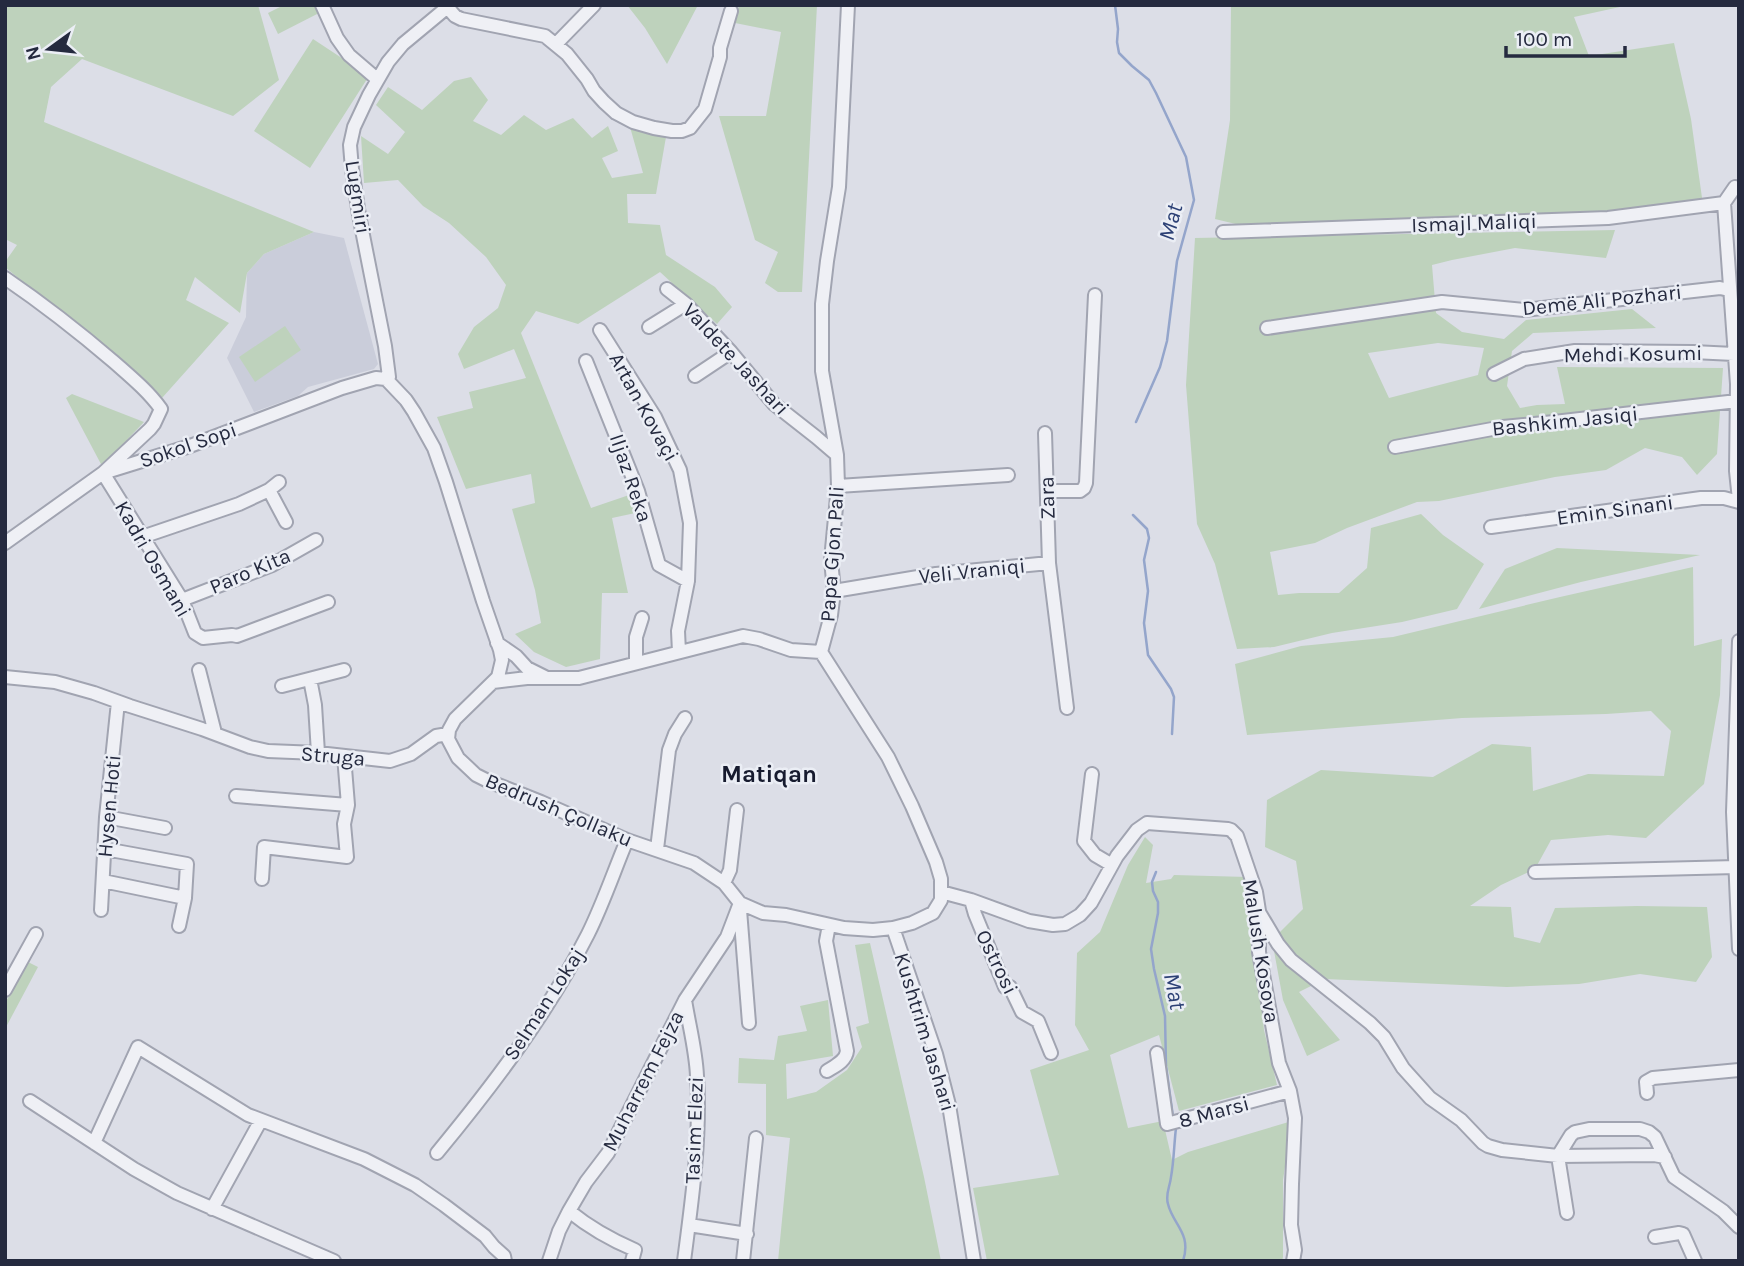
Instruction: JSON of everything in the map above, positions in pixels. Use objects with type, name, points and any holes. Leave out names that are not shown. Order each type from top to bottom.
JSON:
[{"type":"street","points":[[322,5],[337,38],[349,55],[377,79]]},
{"type":"street","points":[[556,44],[594,5]]},
{"type":"street","name":"Papa Gjon Pali","points":[[848,5],[839,187],[822,304],[822,371],[837,455],[838,486],[831,560],[834,591],[821,652],[888,757],[936,862],[942,892]]},
{"type":"street","points":[[449,7],[454,16],[461,19],[545,36],[577,66],[604,102],[616,113],[633,122],[654,128],[682,131],[690,128],[705,108],[731,11]]},
{"type":"street","name":"Lugmiri","points":[[386,379],[389,377],[385,346],[350,154],[352,137],[377,79],[396,51],[449,7]]},
{"type":"street","points":[[1735,187],[1724,203],[1737,401],[1736,471],[1739,501]]},
{"type":"street","name":"Ismajl Maliqi","points":[[1223,232],[1608,218],[1724,203]]},
{"type":"street","points":[[5,278],[95,345],[132,377],[161,409],[155,424],[103,473]]},
{"type":"street","name":"Demë Ali Pozhari","points":[[1267,328],[1442,302],[1524,310],[1720,288],[1729,290]]},
{"type":"street","name":"Valdete Jashari","points":[[667,289],[686,304],[731,352],[774,404],[837,455]]},
{"type":"street","points":[[1047,491],[1080,491],[1086,483],[1095,295]]},
{"type":"street","points":[[649,327],[686,304]]},
{"type":"street","name":"Artan Kovaçi","points":[[600,330],[655,417],[680,470],[690,523],[688,581],[678,631],[679,652]]},
{"type":"street","name":"Mehdi Kosumi","points":[[1494,374],[1524,359],[1575,351],[1734,354]]},
{"type":"street","points":[[695,376],[731,352]]},
{"type":"street","name":"Iljaz Reka","points":[[586,361],[638,491],[659,565],[688,581]]},
{"type":"street","name":"Sokol Sopi","points":[[5,543],[103,473],[190,446],[342,388],[376,378],[386,379]]},
{"type":"street","points":[[386,379],[406,400],[434,448],[502,660],[498,677],[455,719],[448,734]]},
{"type":"street","name":"Bashkim Jasiqi","points":[[1395,447],[1503,427],[1737,401]]},
{"type":"street","name":"Zara","points":[[1045,433],[1049,563]]},
{"type":"street","name":"Kadri Osmani","points":[[103,473],[181,600],[195,633],[203,638],[237,636],[328,602]]},
{"type":"street","points":[[838,486],[1008,475]]},
{"type":"street","points":[[142,537],[239,505],[274,486],[286,522]]},
{"type":"street","name":"Emin Sinani","points":[[1491,527],[1701,498],[1739,501]]},
{"type":"street","name":"Paro Kita","points":[[181,600],[272,565],[316,540]]},
{"type":"street","name":"Veli Vraniqi","points":[[834,591],[936,574],[1049,563],[1067,708]]},
{"type":"street","points":[[636,663],[636,637],[642,618]]},
{"type":"street","points":[[494,682],[513,679],[579,678],[743,636],[791,650],[821,652]]},
{"type":"street","points":[[1739,641],[1733,812],[1739,949]]},
{"type":"street","points":[[498,643],[527,668],[545,678]]},
{"type":"street","points":[[200,670],[215,733]]},
{"type":"street","points":[[282,685],[344,670]]},
{"type":"street","name":"Struga","points":[[5,677],[55,682],[268,751],[318,753],[384,761],[411,754],[436,736],[448,734]]},
{"type":"street","points":[[310,679],[315,705],[318,753]]},
{"type":"street","name":"Hysen Hoti","points":[[102,910],[106,817],[118,702]]},
{"type":"street","points":[[657,849],[668,750],[685,718]]},
{"type":"street","name":"Bedrush Çollaku","points":[[448,734],[461,763],[483,779],[627,840],[694,863],[724,883],[740,902]]},
{"type":"street","points":[[262,879],[264,846],[347,857],[344,824],[348,805],[344,756]]},
{"type":"street","points":[[1092,774],[1084,841],[1096,855],[1112,865]]},
{"type":"street","points":[[236,796],[348,805]]},
{"type":"street","points":[[724,883],[730,870],[737,810]]},
{"type":"street","points":[[106,817],[165,828]]},
{"type":"street","name":"Malush Kosova","points":[[942,892],[1029,921],[1065,924],[1080,915],[1091,903],[1116,856],[1137,830],[1152,823],[1228,829],[1234,833],[1255,892],[1259,912],[1259,952],[1279,1063],[1294,1104],[1291,1224],[1295,1250],[1293,1261]]},
{"type":"street","name":"Selman Lokaj","points":[[438,1153],[476,1106],[567,974],[590,931],[627,840]]},
{"type":"street","points":[[105,849],[187,864],[185,898],[179,926]]},
{"type":"street","points":[[1535,872],[1736,867]]},
{"type":"street","points":[[103,881],[185,898]]},
{"type":"street","points":[[749,1023],[740,902],[763,913],[786,915],[844,928],[873,930],[912,923],[933,913],[941,900],[942,892]]},
{"type":"street","name":"Ostrosi","points":[[971,900],[1005,987],[1010,987],[1022,1012],[1038,1021],[1051,1053]]},
{"type":"street","name":"Muharrem Fejza","points":[[549,1261],[569,1211],[608,1153],[685,1000],[727,937],[740,902]]},
{"type":"street","points":[[1259,912],[1291,960],[1370,1023],[1384,1037],[1403,1068],[1430,1098],[1461,1120],[1483,1143],[1502,1150],[1558,1156],[1665,1157]]},
{"type":"street","points":[[827,1071],[843,1060],[847,1051],[826,941],[829,925]]},
{"type":"street","name":"Kushtrim Jashari","points":[[893,928],[936,1054],[949,1104],[974,1261]]},
{"type":"street","points":[[5,990],[36,934]]},
{"type":"street","name":"Tasim Elezi","points":[[684,1261],[697,1140],[697,1076],[685,1000]]},
{"type":"street","points":[[94,1143],[138,1047],[232,1107],[364,1159],[415,1185],[485,1236],[502,1259]]},
{"type":"street","name":"8 Marsi","points":[[1157,1053],[1173,1122],[1290,1091]]},
{"type":"street","points":[[1647,1093],[1646,1082],[1653,1078],[1739,1070]]},
{"type":"street","points":[[30,1101],[134,1169],[177,1193],[334,1261]]},
{"type":"street","points":[[212,1209],[261,1120]]},
{"type":"street","points":[[1567,1213],[1558,1156],[1571,1135],[1589,1129],[1640,1129],[1655,1137],[1674,1177],[1723,1211],[1739,1227]]},
{"type":"street","points":[[743,1261],[756,1138]]},
{"type":"street","points":[[569,1211],[589,1228],[635,1250],[632,1261]]},
{"type":"street","points":[[689,1224],[747,1234]]},
{"type":"street","points":[[1655,1237],[1683,1234],[1695,1261]]},
{"type":"shaded area","points":[[314,232],[344,238],[378,364],[374,369],[308,387],[298,396],[254,412],[227,358],[246,317],[247,273],[264,254]]},
{"type":"green space","points":[[5,5],[258,5],[279,80],[233,116],[82,59],[51,87],[44,122],[314,232],[264,254],[247,273],[240,313],[195,277],[186,300],[229,323],[162,398],[5,267],[5,262],[17,245],[5,239]]},
{"type":"green space","points":[[284,5],[317,5],[321,12],[278,34],[268,13]]},
{"type":"green space","points":[[627,5],[698,5],[667,64],[645,28]]},
{"type":"green space","points":[[739,5],[817,5],[802,292],[778,292],[765,283],[778,252],[755,240],[719,116],[766,116],[781,32],[735,23]]},
{"type":"green space","points":[[1231,5],[1629,5],[1574,17],[1589,56],[1674,43],[1691,119],[1703,205],[1504,222],[1240,225],[1215,219],[1230,120]]},
{"type":"green space","points":[[313,39],[369,76],[310,168],[254,131]]},
{"type":"green space","points":[[471,77],[488,100],[473,121],[501,135],[524,115],[546,130],[573,118],[592,138],[608,126],[618,151],[602,158],[612,178],[643,173],[630,127],[666,137],[656,194],[627,194],[628,223],[660,225],[666,255],[715,287],[732,307],[717,324],[660,272],[578,324],[536,311],[521,333],[591,508],[632,494],[640,512],[612,518],[628,593],[602,593],[600,659],[566,667],[534,652],[515,634],[541,623],[535,590],[512,509],[535,503],[531,474],[466,489],[437,417],[473,408],[469,392],[526,378],[514,349],[464,369],[458,354],[474,327],[498,308],[506,285],[486,257],[449,223],[423,206],[398,180],[364,183],[361,136],[388,154],[405,132],[376,105],[388,87],[422,110],[454,81]]},
{"type":"green space","points":[[1615,230],[1606,258],[1515,248],[1432,265],[1436,313],[1462,332],[1504,339],[1526,320],[1632,309],[1656,328],[1533,333],[1512,351],[1507,386],[1520,408],[1565,404],[1557,367],[1723,368],[1717,454],[1697,475],[1682,457],[1645,448],[1606,470],[1555,477],[1439,501],[1417,502],[1315,543],[1270,552],[1278,595],[1339,593],[1367,568],[1371,528],[1421,514],[1443,535],[1484,564],[1457,609],[1274,647],[1237,649],[1215,564],[1197,524],[1186,385],[1195,238]],"holes":[[[1438,343],[1484,348],[1478,375],[1389,398],[1368,353]]]},
{"type":"green space","points":[[285,326],[301,350],[255,382],[239,357]]},
{"type":"green space","points":[[72,394],[144,422],[102,466],[66,398]]},
{"type":"green space","points":[[1557,548],[1700,555],[1479,609],[1505,569]]},
{"type":"green space","points":[[1693,567],[1694,646],[1722,639],[1720,695],[1704,784],[1646,838],[1608,835],[1551,840],[1535,869],[1501,885],[1470,906],[1511,907],[1514,937],[1540,943],[1555,908],[1707,907],[1712,957],[1696,982],[1640,974],[1579,984],[1507,987],[1325,979],[1299,992],[1340,1040],[1307,1056],[1283,1000],[1272,940],[1303,909],[1296,861],[1265,847],[1267,800],[1321,770],[1433,777],[1492,744],[1531,747],[1533,791],[1588,774],[1664,776],[1671,731],[1651,711],[1462,718],[1247,735],[1235,664],[1301,646],[1393,637]]},
{"type":"green space","points":[[1145,837],[1153,845],[1146,883],[1171,879],[1174,875],[1248,877],[1264,1030],[1277,1085],[1179,1111],[1159,1035],[1110,1055],[1128,1128],[1163,1121],[1172,1160],[1188,1152],[1292,1121],[1283,1180],[1282,1261],[987,1261],[973,1188],[1059,1175],[1030,1070],[1089,1050],[1075,1025],[1077,953],[1100,932],[1128,865]]},
{"type":"green space","points":[[870,943],[941,1261],[778,1261],[790,1138],[766,1135],[766,1084],[738,1083],[739,1058],[774,1060],[778,1036],[807,1031],[800,1006],[828,1000],[833,1056],[786,1064],[787,1099],[816,1092],[847,1070],[862,1047],[856,1027],[869,1023],[855,945]]},
{"type":"green space","points":[[28,962],[38,967],[5,1029],[5,1003]]},
{"type":"waterway","name":"Mat","points":[[1115,5],[1119,53],[1149,80],[1156,93],[1186,157],[1194,200],[1177,261],[1167,341],[1160,367],[1136,422]]},
{"type":"waterway","name":"Mat","points":[[1133,515],[1147,529],[1149,538],[1144,560],[1148,591],[1144,623],[1148,655],[1174,697],[1172,734]]},
{"type":"waterway","name":"Mat","points":[[1156,872],[1152,882],[1158,913],[1151,949],[1165,1016],[1166,1066],[1173,1117]]},
{"type":"waterway","name":"Mat","points":[[1176,1128],[1167,1200],[1184,1236],[1183,1261]]},
{"type":"district","name":"Matiqan","points":[[769,774]]}]
